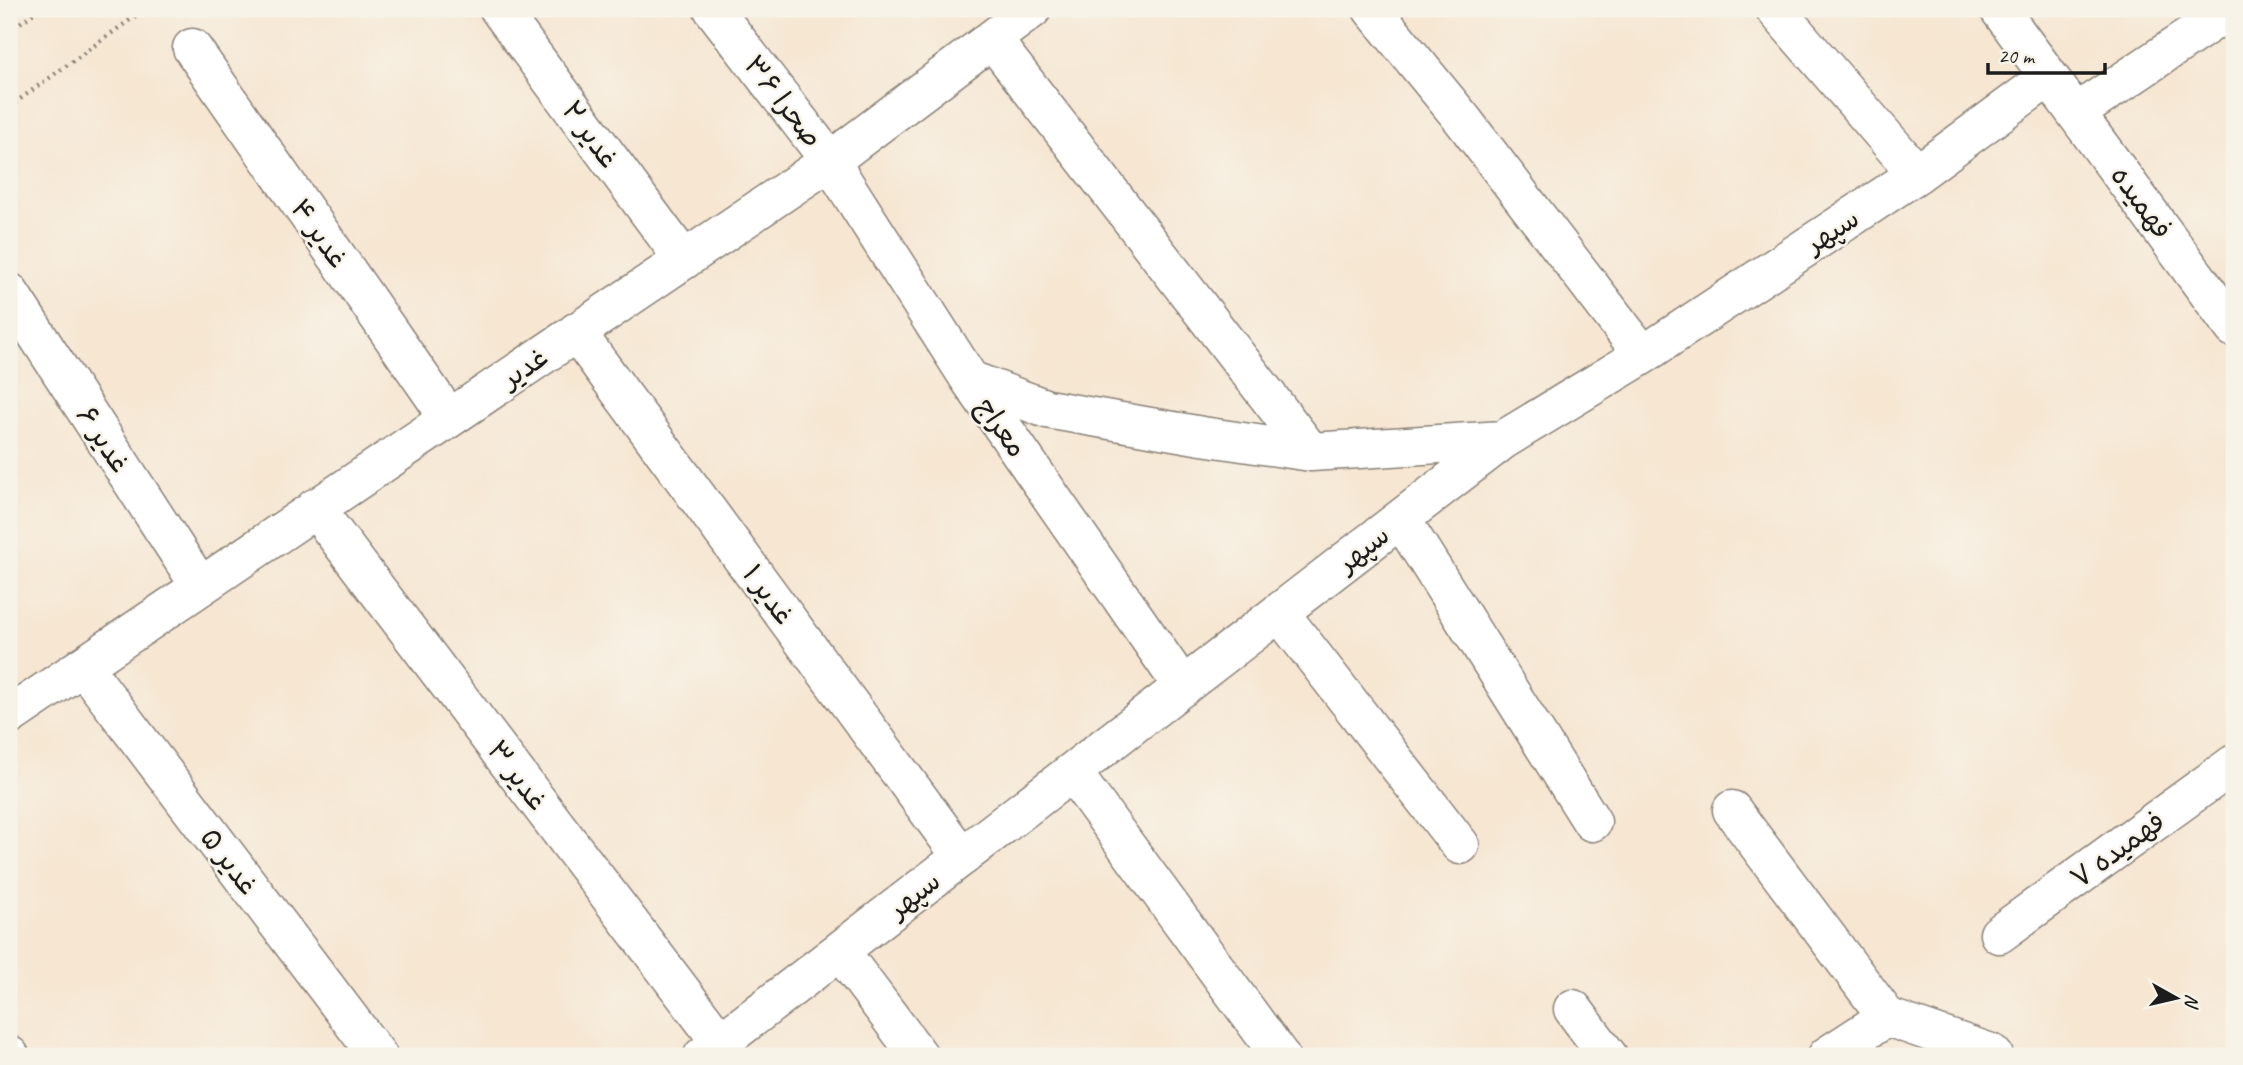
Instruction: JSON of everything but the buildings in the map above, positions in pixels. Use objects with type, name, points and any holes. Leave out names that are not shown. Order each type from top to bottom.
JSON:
[{"type":"street","name":"غدیر ۲","points":[[499,9],[684,260]]},
{"type":"street","name":"صحرا ۳۶","points":[[713,9],[830,161]]},
{"type":"street","name":"غدیر","points":[[9,716],[830,161],[1032,9]]},
{"type":"street","points":[[1371,9],[1463,120],[1643,355]]},
{"type":"street","points":[[1775,9],[1917,174]]},
{"type":"street","name":"فهمیده","points":[[1999,9],[2234,328]]},
{"type":"street","points":[[2076,113],[2231,9]]},
{"type":"street","points":[[992,39],[1311,452]]},
{"type":"street","name":"غدیر ۴","points":[[192,48],[449,418]]},
{"type":"street","name":"سپهر","points":[[712,1049],[1503,440],[1643,355],[1917,174],[2049,77]]},
{"type":"street","name":"معراج","points":[[830,161],[970,380],[1183,687]]},
{"type":"street","name":"غدیر ۶","points":[[9,292],[200,586]]},
{"type":"street","name":"غدیر ۱","points":[[576,332],[962,857]]},
{"type":"street","points":[[970,380],[1047,409],[1311,452],[1503,440]]},
{"type":"street","name":"غدیر ۳","points":[[316,508],[712,1049]]},
{"type":"street","points":[[1401,519],[1592,822]]},
{"type":"street","points":[[1279,612],[1460,845]]},
{"type":"street","name":"غدیر ۵","points":[[83,666],[378,1056]]},
{"type":"street","name":"فهمیده ۷","points":[[1999,934],[2234,764]]},
{"type":"street","points":[[1072,772],[1280,1056]]},
{"type":"street","points":[[1731,810],[1887,1017],[1994,1056]]},
{"type":"street","points":[[840,951],[919,1056]]},
{"type":"street","points":[[1573,1009],[1608,1056]]},
{"type":"street","points":[[1827,1056],[1887,1017]]},
{"type":"path","points":[[9,31],[39,9]]},
{"type":"path","points":[[9,107],[145,9]]}]
